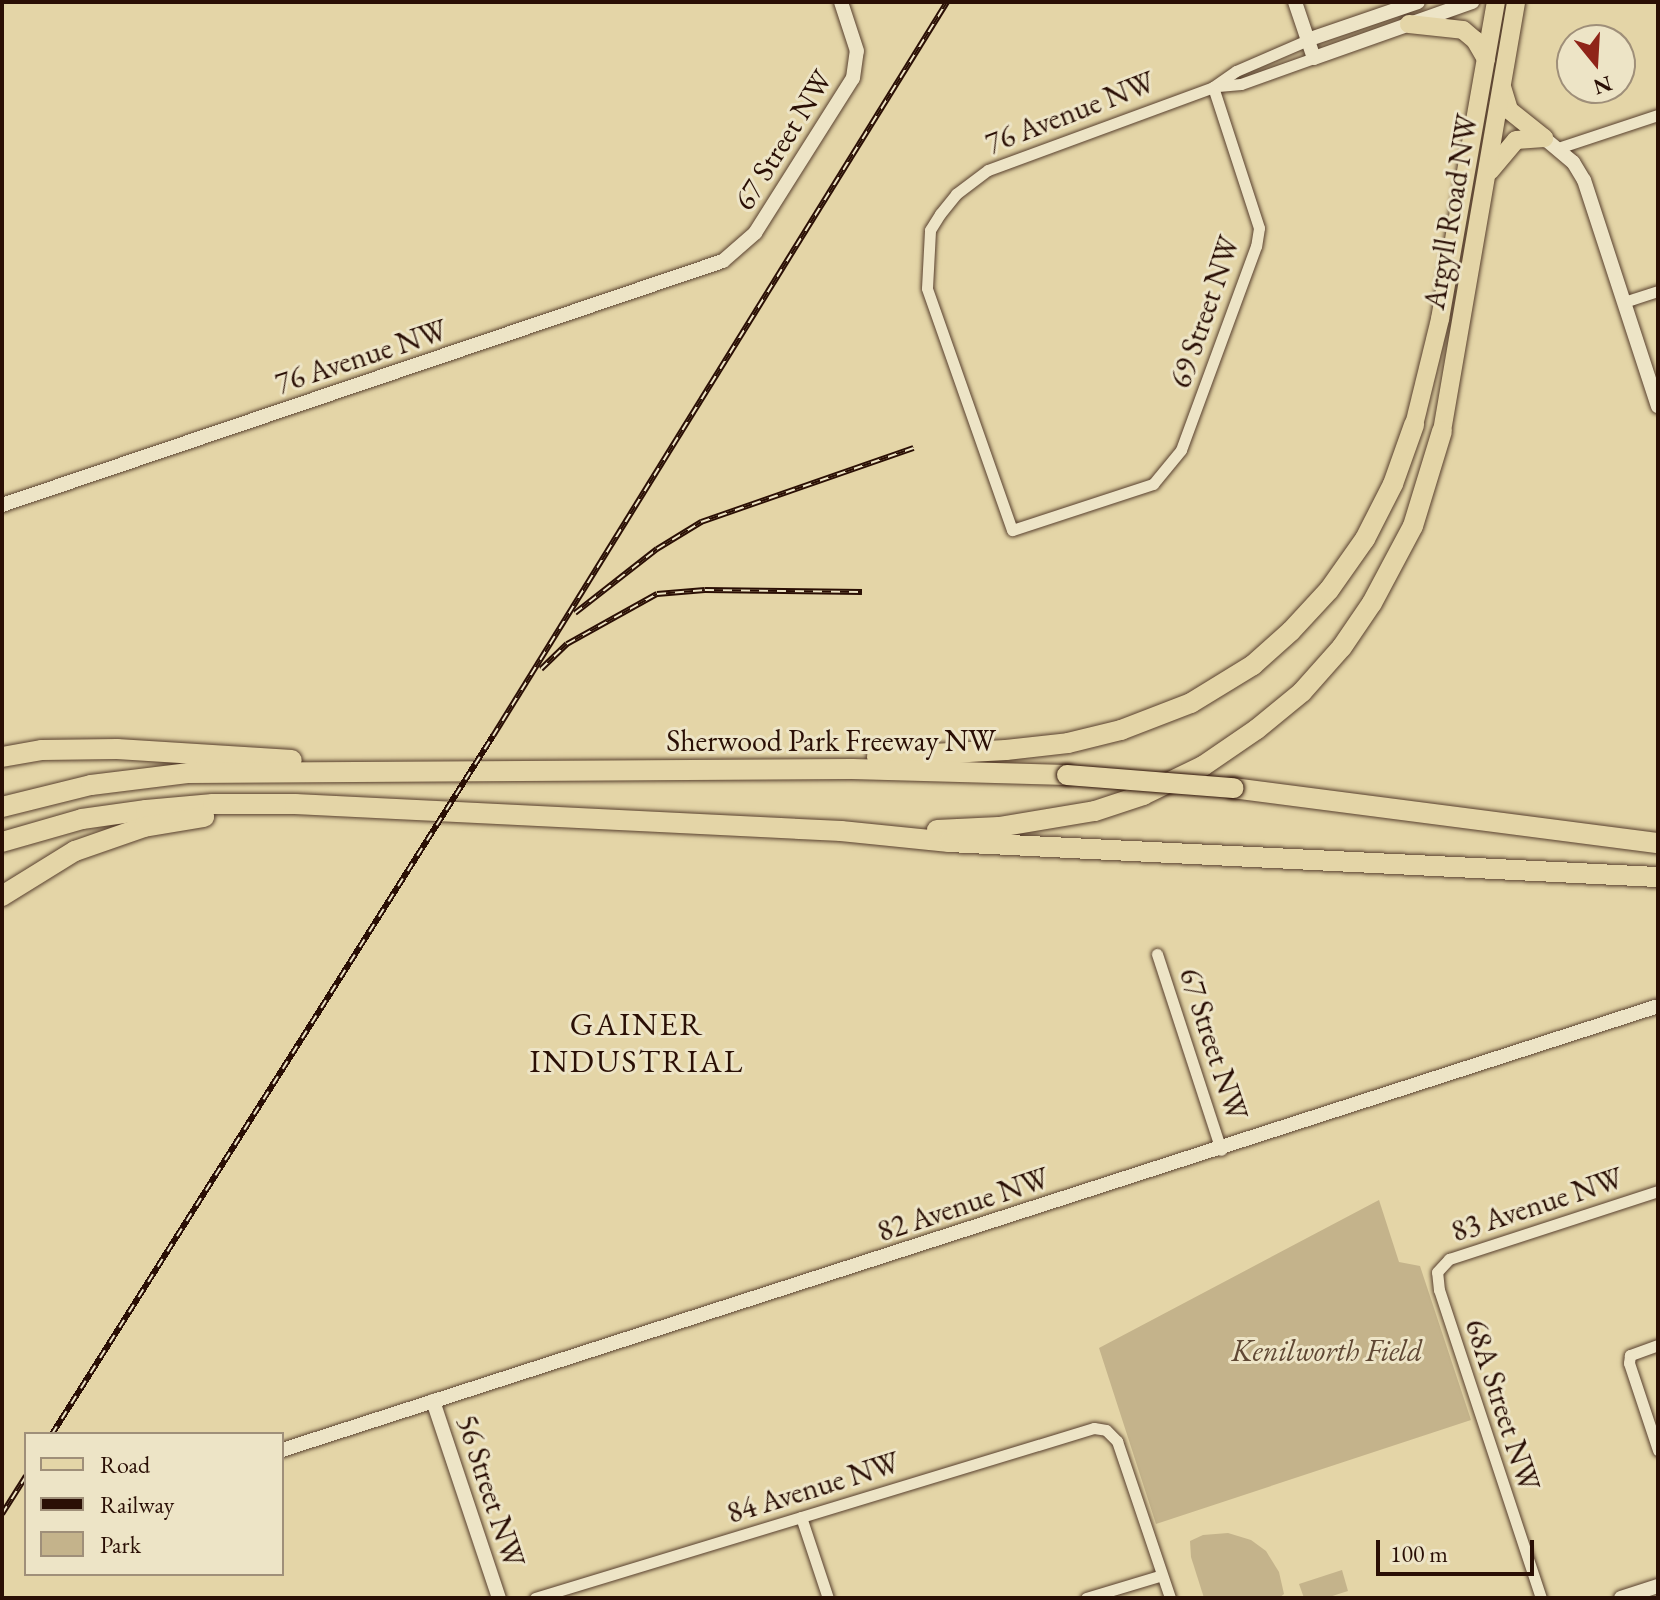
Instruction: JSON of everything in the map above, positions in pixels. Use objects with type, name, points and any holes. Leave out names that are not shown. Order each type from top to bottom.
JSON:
[{"type":"highway","points":[[597,770],[614,760],[885,757],[1006,750],[1068,743],[1157,717],[1191,703],[1253,665],[1291,631],[1329,590],[1365,539],[1393,484],[1414,425]]},
{"type":"highway","points":[[841,831],[952,830],[1047,820],[1095,811],[1143,795],[1203,766],[1257,729],[1302,692],[1342,647],[1372,603],[1408,536],[1426,489],[1442,431]]},
{"type":"highway","points":[[2,757],[42,750],[117,749],[423,771]]},
{"type":"highway","name":"Sherwood Park Freeway NW","points":[[2,807],[91,785],[189,773],[963,770],[1233,788],[1658,843]]},
{"type":"highway","points":[[2,842],[82,819],[146,810],[213,804],[372,807],[841,831],[949,842],[1658,877]]},
{"type":"highway","points":[[2,896],[75,851],[144,827],[212,816],[372,807]]},
{"type":"main road","name":"Argyll Road NW","points":[[1414,425],[1440,319],[1496,2]]},
{"type":"main road","name":"Argyll Road NW","points":[[1442,431],[1516,2]]},
{"type":"main road","points":[[1409,24],[1463,30],[1475,40],[1486,59]]},
{"type":"main road","points":[[1501,84],[1509,110],[1551,143]]},
{"type":"main road","points":[[1486,178],[1507,147],[1516,140],[1551,143]]},
{"type":"street","name":"67 Street NW","points":[[735,253],[755,233],[856,72],[857,51],[841,2]]},
{"type":"street","points":[[1295,2],[1314,58]]},
{"type":"street","name":"76 Avenue NW","points":[[1213,87],[1236,71],[1310,39],[1418,2]]},
{"type":"street","name":"76 Avenue NW","points":[[1012,530],[927,288],[930,230],[956,194],[988,170],[1213,87],[1241,84],[1472,2]]},
{"type":"street","name":"69 Street NW","points":[[1012,530],[1153,484],[1175,460],[1256,246],[1259,228],[1213,87]]},
{"type":"street","points":[[1551,143],[1658,115]]},
{"type":"street","points":[[1551,143],[1573,162],[1584,180],[1658,406]]},
{"type":"street","name":"76 Avenue NW","points":[[2,505],[691,274],[735,253]]},
{"type":"street","points":[[1624,302],[1658,291]]},
{"type":"street","name":"67 Street NW","points":[[1157,954],[1221,1150]]},
{"type":"street","name":"82 Avenue NW","points":[[284,1449],[1221,1150],[1658,1006]]},
{"type":"street","name":"83 Avenue NW","points":[[1437,1272],[1449,1259],[1658,1191]]},
{"type":"street","name":"68A Street NW","points":[[1437,1272],[1439,1290],[1541,1598]]},
{"type":"street","points":[[1658,1345],[1630,1355],[1629,1363],[1658,1450]]},
{"type":"street","name":"56 Street NW","points":[[433,1401],[499,1598]]},
{"type":"street","name":"84 Avenue NW","points":[[535,1598],[1094,1428],[1106,1430],[1117,1441],[1162,1575]]},
{"type":"street","points":[[801,1517],[828,1598]]},
{"type":"street","points":[[1086,1598],[1162,1575],[1170,1598]]},
{"type":"street","points":[[1621,1598],[1658,1586]]},
{"type":"green space","name":"Kenilworth Field","points":[[1379,1200],[1399,1262],[1420,1266],[1471,1420],[1156,1524],[1099,1348]]},
{"type":"green space","points":[[1228,1533],[1251,1540],[1266,1551],[1279,1572],[1284,1594],[1279,1598],[1204,1598],[1191,1557],[1190,1541],[1203,1535]]},
{"type":"green space","points":[[1342,1570],[1348,1591],[1326,1598],[1304,1598],[1299,1584]]},
{"type":"railway","points":[[53,1432],[493,736],[947,2]]},
{"type":"railway","points":[[575,613],[657,549],[701,522],[913,448]]},
{"type":"railway","points":[[541,669],[567,644],[657,594],[705,590],[862,592]]},
{"type":"railway","points":[[2,1514],[24,1479]]},
{"type":"district","name":"GAINER INDUSTRIAL","points":[[637,1044]]}]
